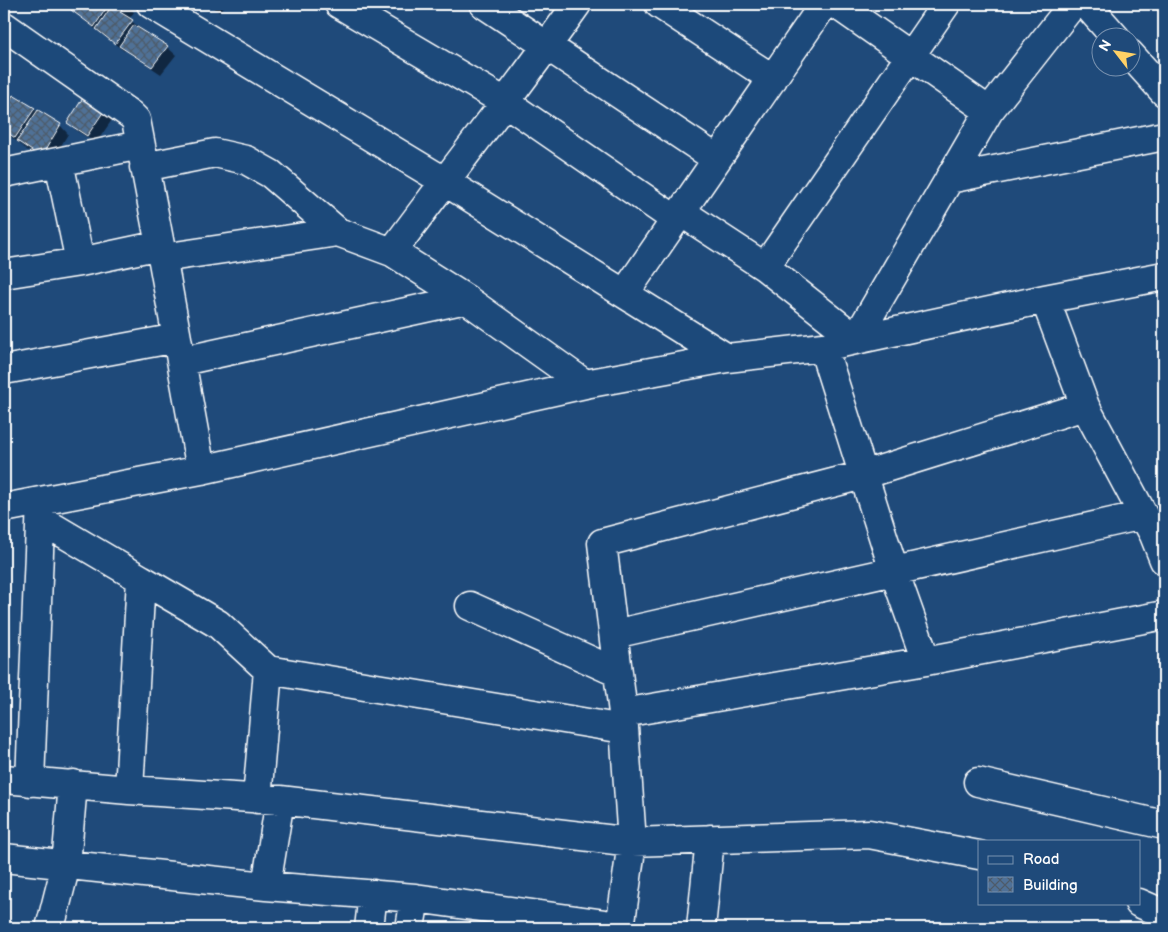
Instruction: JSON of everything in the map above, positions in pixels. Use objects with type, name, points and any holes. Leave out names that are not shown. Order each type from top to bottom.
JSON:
[{"type":"street","points":[[151,4],[444,181],[727,358]]},
{"type":"street","points":[[339,4],[505,102],[678,216],[765,267],[856,339]]},
{"type":"street","points":[[484,4],[717,159]]},
{"type":"street","points":[[392,252],[547,47],[577,4]]},
{"type":"street","points":[[659,4],[773,78]]},
{"type":"street","points":[[625,293],[824,4]]},
{"type":"street","points":[[836,4],[909,57],[989,111]]},
{"type":"street","points":[[765,267],[946,4]]},
{"type":"street","points":[[856,339],[989,111],[1073,4]]},
{"type":"street","points":[[1086,4],[1107,28]]},
{"type":"street","points":[[4,26],[136,120],[201,470]]},
{"type":"street","points":[[1140,65],[1164,92]]},
{"type":"street","points":[[950,179],[1164,136]]},
{"type":"street","points":[[4,173],[59,162],[142,156],[215,154],[246,160],[271,174],[338,232],[392,252],[466,299],[585,384]]},
{"type":"street","points":[[59,162],[80,262]]},
{"type":"street","points":[[4,274],[161,251],[338,232]]},
{"type":"street","points":[[4,508],[41,510],[201,470],[585,384],[727,358],[823,347],[1045,299],[1164,276]]},
{"type":"street","points":[[4,370],[180,349],[466,299]]},
{"type":"street","points":[[1045,299],[1085,406],[1154,527],[1164,560]]},
{"type":"street","points":[[823,347],[894,571],[926,661]]},
{"type":"street","points":[[4,858],[266,886],[415,898],[457,916],[620,927],[632,842],[623,721],[602,543],[863,475],[1085,406]]},
{"type":"street","points":[[41,510],[141,579],[218,624],[268,670],[623,721],[1164,616]]},
{"type":"street","points":[[41,510],[17,781],[268,799],[632,842],[869,834],[978,854]]},
{"type":"street","points":[[614,634],[894,571],[1154,527]]},
{"type":"street","points":[[129,790],[141,579]]},
{"type":"street","points":[[470,606],[618,673]]},
{"type":"street","points":[[266,886],[268,670]]},
{"type":"street","points":[[978,782],[1164,825]]},
{"type":"street","points":[[50,928],[66,865],[72,784]]},
{"type":"street","points":[[701,928],[710,839]]},
{"type":"street","points":[[369,928],[373,894]]},
{"type":"street","points":[[410,928],[415,898]]},
{"type":"street","points":[[1140,903],[1164,914]]},
{"type":"building","points":[[76,4],[109,4],[94,27],[71,10]]},
{"type":"building","points":[[113,4],[125,4],[120,12],[133,20],[115,44],[96,29]]},
{"type":"building","points":[[134,25],[168,46],[152,67],[119,46]]},
{"type":"building","points":[[86,93],[106,108],[87,136],[67,123]]},
{"type":"building","points":[[13,95],[35,108],[15,138],[4,130],[4,110]]},
{"type":"building","points":[[38,110],[61,124],[41,157],[17,141]]}]
